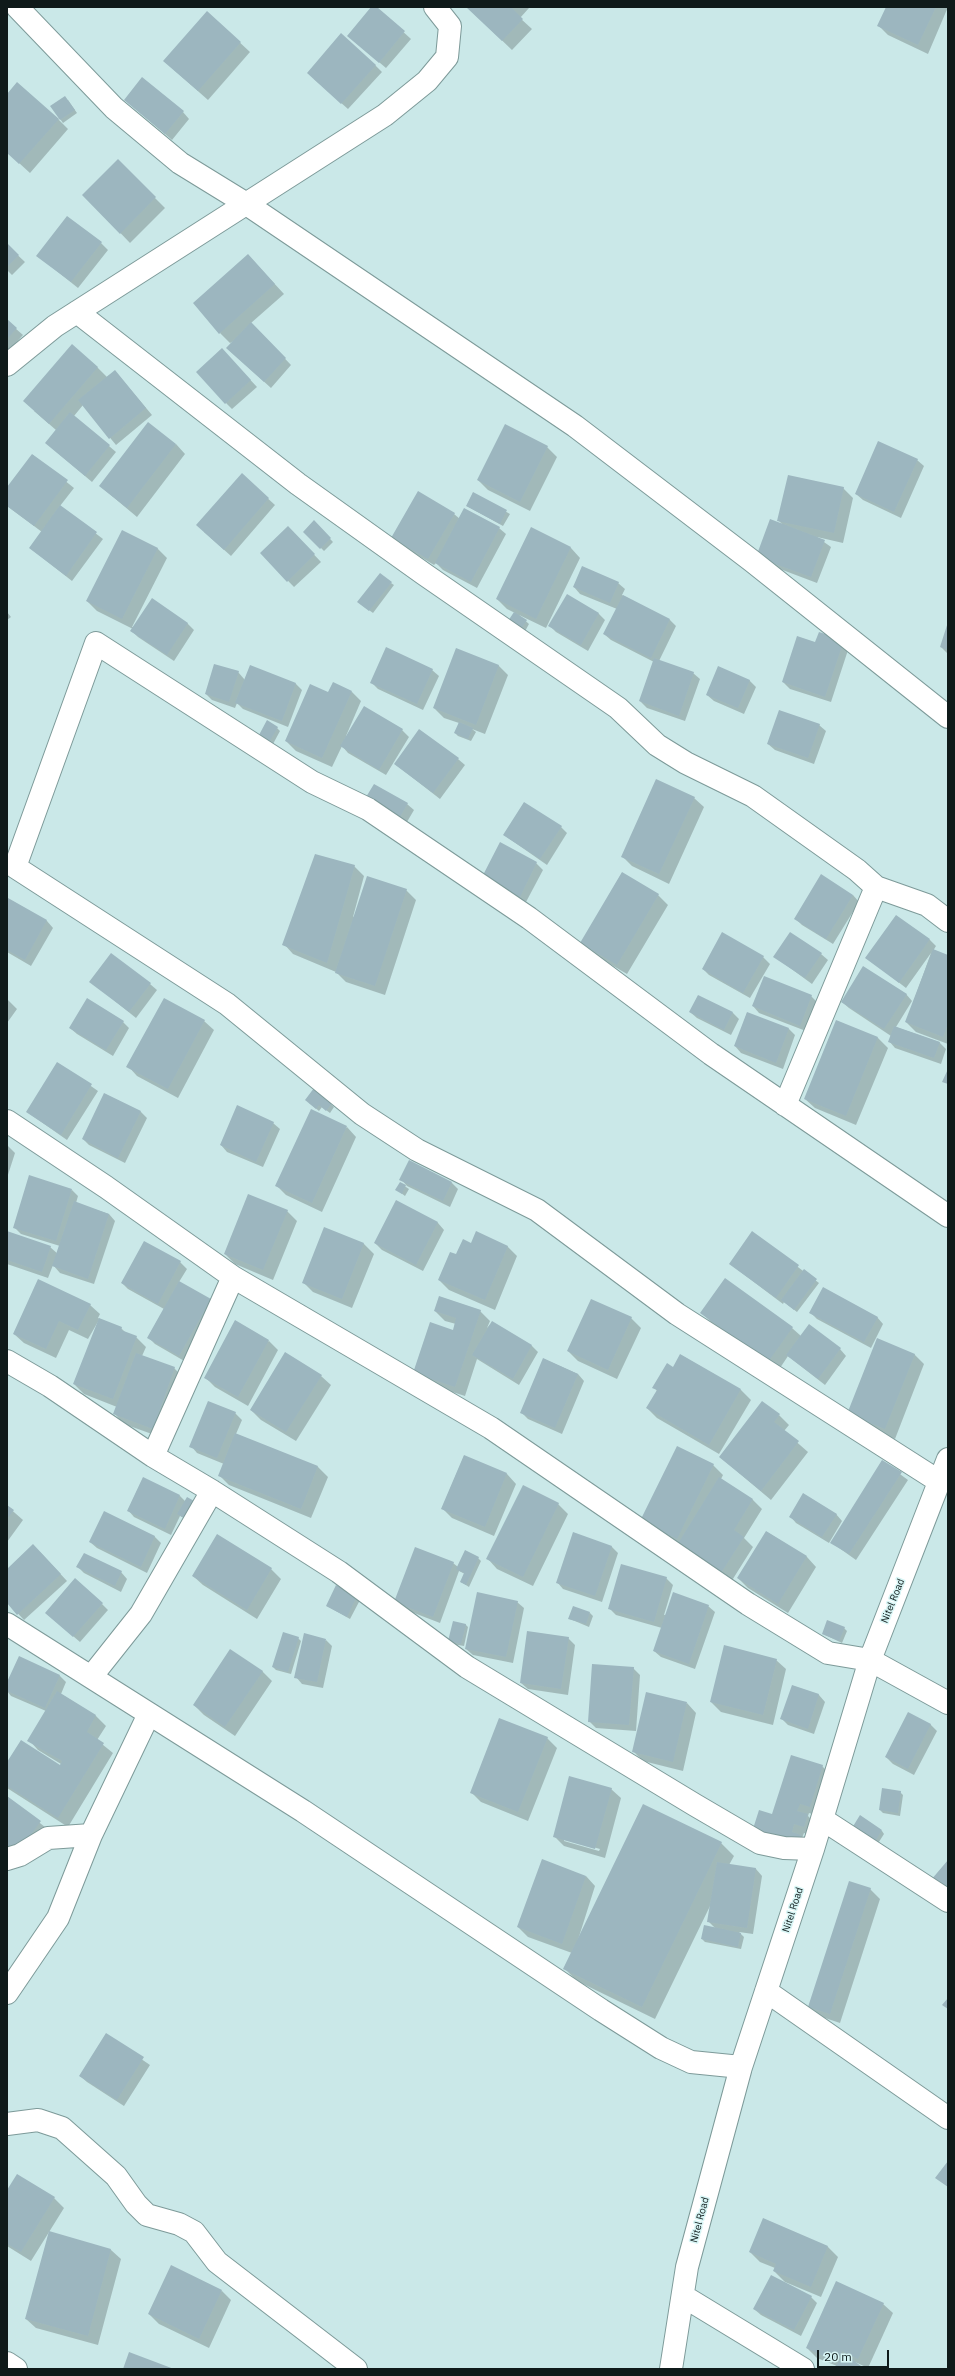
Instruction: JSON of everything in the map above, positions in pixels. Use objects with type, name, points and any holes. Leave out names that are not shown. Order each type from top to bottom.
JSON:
[{"type":"street","points":[[17,7],[114,108],[180,163],[246,203],[575,426],[752,561],[948,717]]},
{"type":"street","points":[[7,365],[55,326],[385,115],[427,81],[447,57],[450,26],[435,7]]},
{"type":"street","points":[[77,312],[298,484],[424,574],[618,708],[657,745],[686,763],[753,796],[857,870],[876,886],[927,905],[948,921]]},
{"type":"street","points":[[940,1482],[677,1314],[537,1210],[405,1142],[362,1114],[227,1004],[15,868],[96,643],[312,782],[368,809],[529,918],[711,1054],[948,1216]]},
{"type":"street","points":[[785,1105],[876,886]]},
{"type":"street","points":[[7,1121],[106,1187],[233,1277],[490,1428],[748,1604],[821,1648],[846,1657],[870,1660],[948,1703]]},
{"type":"street","points":[[153,1456],[233,1277]]},
{"type":"street","points":[[7,1361],[50,1386],[153,1456],[212,1491],[339,1572],[467,1668],[695,1806],[760,1843],[784,1848],[813,1849]]},
{"type":"street","name":"Nitel Road","points":[[671,2369],[687,2267],[741,2067],[813,1849],[870,1660],[948,1459]]},
{"type":"street","points":[[91,1677],[141,1614],[212,1491]]},
{"type":"street","points":[[7,1624],[303,1810],[601,2010],[661,2048],[691,2062],[741,2067]]},
{"type":"street","points":[[7,1993],[58,1918],[91,1835],[149,1714]]},
{"type":"street","points":[[822,1819],[948,1902]]},
{"type":"street","points":[[7,1859],[20,1855],[48,1838],[91,1835]]},
{"type":"street","points":[[766,1991],[948,2118]]},
{"type":"street","points":[[7,2124],[38,2120],[62,2128],[116,2176],[136,2204],[147,2215],[179,2224],[194,2232],[217,2262],[356,2369]]},
{"type":"street","points":[[682,2296],[803,2369]]},
{"type":"street","points":[[7,2363],[16,2369]]},
{"type":"building","points":[[371,7],[377,7],[405,31],[379,63],[347,36]]},
{"type":"building","points":[[466,7],[511,7],[523,19],[502,41]]},
{"type":"building","points":[[886,7],[936,7],[918,45],[877,26]]},
{"type":"building","points":[[207,11],[241,42],[198,91],[163,61]]},
{"type":"building","points":[[341,33],[376,65],[341,104],[307,73]]},
{"type":"building","points":[[142,77],[184,111],[165,134],[124,100]]},
{"type":"building","points":[[17,82],[59,119],[19,164],[7,153],[7,94]]},
{"type":"building","points":[[65,96],[75,110],[60,120],[50,106]]},
{"type":"building","points":[[118,159],[156,197],[120,234],[82,195]]},
{"type":"building","points":[[67,216],[102,242],[71,282],[36,256]]},
{"type":"building","points":[[7,243],[19,255],[7,267]]},
{"type":"building","points":[[248,254],[275,284],[219,334],[193,303]]},
{"type":"building","points":[[7,319],[17,328],[7,339]]},
{"type":"building","points":[[251,322],[286,358],[264,382],[226,348]]},
{"type":"building","points":[[72,344],[98,367],[49,424],[23,401]]},
{"type":"building","points":[[222,348],[251,380],[225,404],[196,372]]},
{"type":"building","points":[[115,370],[146,408],[109,439],[78,400]]},
{"type":"building","points":[[70,412],[110,445],[85,476],[45,443]]},
{"type":"building","points":[[148,422],[176,444],[127,508],[99,486]]},
{"type":"building","points":[[505,424],[548,446],[520,502],[477,480]]},
{"type":"building","points":[[878,441],[918,459],[894,512],[855,494]]},
{"type":"building","points":[[32,454],[68,480],[34,526],[7,506],[7,487]]},
{"type":"building","points":[[242,473],[269,498],[224,550],[196,525]]},
{"type":"building","points":[[788,475],[844,487],[834,533],[777,521]]},
{"type":"building","points":[[418,491],[455,513],[428,559],[391,538]]},
{"type":"building","points":[[473,492],[507,510],[500,524],[466,506]]},
{"type":"building","points":[[60,505],[97,532],[66,576],[29,548]]},
{"type":"building","points":[[464,508],[500,527],[471,582],[435,563]]},
{"type":"building","points":[[770,519],[825,540],[811,577],[756,557]]},
{"type":"building","points":[[314,520],[331,538],[320,549],[303,532]]},
{"type":"building","points":[[288,526],[315,554],[287,582],[260,553]]},
{"type":"building","points":[[531,527],[571,547],[536,619],[496,599]]},
{"type":"building","points":[[122,530],[158,548],[122,619],[86,601]]},
{"type":"building","points":[[582,566],[619,582],[610,603],[573,587]]},
{"type":"building","points":[[380,573],[392,582],[369,611],[357,602]]},
{"type":"building","points":[[567,594],[599,613],[581,645],[548,626]]},
{"type":"building","points":[[623,595],[670,619],[651,658],[603,634]]},
{"type":"building","points":[[152,598],[188,623],[167,655],[130,631]]},
{"type":"building","points":[[514,612],[527,620],[519,632],[506,624]]},
{"type":"building","points":[[948,622],[948,650],[940,647]]},
{"type":"building","points":[[819,632],[844,640],[825,697],[782,682],[797,636],[815,642]]},
{"type":"building","points":[[386,647],[433,669],[417,704],[370,683]]},
{"type":"building","points":[[456,648],[499,665],[476,725],[433,708]]},
{"type":"building","points":[[654,658],[694,672],[679,716],[639,701]]},
{"type":"building","points":[[214,664],[239,671],[229,702],[205,694]]},
{"type":"building","points":[[250,665],[296,683],[282,721],[235,703]]},
{"type":"building","points":[[718,666],[750,680],[738,708],[706,695]]},
{"type":"building","points":[[333,682],[352,691],[322,758],[285,741],[310,684],[328,692]]},
{"type":"building","points":[[364,706],[403,729],[379,770],[340,746]]},
{"type":"building","points":[[779,710],[820,724],[808,758],[767,744]]},
{"type":"building","points":[[267,720],[278,727],[269,742],[259,735]]},
{"type":"building","points":[[459,722],[473,728],[468,739],[454,733]]},
{"type":"building","points":[[419,729],[459,758],[433,793],[394,764]]},
{"type":"building","points":[[656,779],[695,797],[659,874],[621,857]]},
{"type":"building","points":[[374,784],[408,803],[397,822],[363,802]]},
{"type":"building","points":[[524,802],[562,826],[540,859],[503,835]]},
{"type":"building","points":[[500,842],[537,862],[520,897],[482,877]]},
{"type":"building","points":[[315,854],[355,865],[327,963],[282,945]]},
{"type":"building","points":[[622,872],[659,894],[617,965],[580,943]]},
{"type":"building","points":[[821,874],[853,895],[826,939],[794,919]]},
{"type":"building","points":[[367,876],[407,889],[375,986],[335,973]]},
{"type":"building","points":[[8,898],[47,920],[25,960],[7,950]]},
{"type":"building","points":[[896,915],[930,939],[899,983],[865,958]]},
{"type":"building","points":[[722,932],[764,956],[743,993],[702,969]]},
{"type":"building","points":[[790,932],[822,953],[805,978],[773,957]]},
{"type":"building","points":[[933,949],[948,955],[948,1024],[943,1037],[905,1022]]},
{"type":"building","points":[[111,953],[151,983],[129,1012],[89,982]]},
{"type":"building","points":[[863,966],[907,994],[884,1029],[841,1002]]},
{"type":"building","points":[[764,976],[812,995],[800,1026],[752,1006]]},
{"type":"building","points":[[698,995],[733,1012],[724,1030],[689,1012]]},
{"type":"building","points":[[87,998],[124,1021],[106,1050],[69,1028]]},
{"type":"building","points":[[164,998],[205,1020],[168,1089],[126,1067]]},
{"type":"building","points":[[747,1012],[789,1028],[776,1063],[734,1046]]},
{"type":"building","points":[[836,1020],[878,1037],[846,1116],[804,1099]]},
{"type":"building","points":[[894,1026],[940,1042],[934,1058],[888,1042]]},
{"type":"building","points":[[57,1062],[92,1084],[61,1135],[26,1112]]},
{"type":"building","points":[[948,1069],[948,1084],[942,1082]]},
{"type":"building","points":[[314,1088],[332,1103],[326,1111],[319,1105],[316,1109],[305,1100]]},
{"type":"building","points":[[104,1093],[141,1111],[118,1158],[82,1139]]},
{"type":"building","points":[[237,1105],[274,1122],[256,1162],[220,1145]]},
{"type":"building","points":[[311,1109],[347,1126],[312,1203],[275,1186]]},
{"type":"building","points":[[409,1160],[452,1182],[443,1201],[399,1180]]},
{"type":"building","points":[[29,1175],[72,1189],[56,1241],[13,1228]]},
{"type":"building","points":[[400,1182],[406,1185],[402,1194],[395,1190]]},
{"type":"building","points":[[248,1194],[288,1210],[263,1270],[224,1254]]},
{"type":"building","points":[[396,1200],[438,1222],[416,1265],[374,1243]]},
{"type":"building","points":[[74,1201],[109,1214],[88,1279],[52,1266]]},
{"type":"building","points":[[324,1227],[364,1243],[342,1299],[302,1283]]},
{"type":"building","points":[[7,1231],[51,1246],[42,1272],[7,1260]]},
{"type":"building","points":[[476,1231],[508,1246],[485,1300],[438,1280],[450,1252],[456,1254],[463,1239],[471,1243]]},
{"type":"building","points":[[752,1231],[799,1265],[776,1298],[729,1264]]},
{"type":"building","points":[[144,1241],[181,1261],[158,1304],[121,1283]]},
{"type":"building","points":[[804,1269],[817,1279],[794,1310],[781,1300]]},
{"type":"building","points":[[725,1278],[793,1327],[768,1362],[700,1313]]},
{"type":"building","points":[[38,1279],[91,1304],[78,1330],[59,1321],[46,1349],[13,1334]]},
{"type":"building","points":[[179,1281],[211,1299],[179,1356],[147,1338]]},
{"type":"building","points":[[823,1287],[878,1317],[864,1342],[809,1313]]},
{"type":"building","points":[[439,1296],[481,1310],[455,1387],[413,1373],[430,1322],[453,1330],[456,1318],[434,1311]]},
{"type":"building","points":[[591,1299],[632,1317],[608,1370],[567,1351]]},
{"type":"building","points":[[99,1318],[122,1327],[121,1330],[137,1336],[113,1399],[73,1384]]},
{"type":"building","points":[[235,1320],[269,1340],[238,1397],[204,1378]]},
{"type":"building","points":[[492,1321],[532,1345],[513,1379],[472,1355]]},
{"type":"building","points":[[809,1324],[841,1348],[818,1379],[786,1355]]},
{"type":"building","points":[[877,1338],[915,1354],[885,1429],[847,1414]]},
{"type":"building","points":[[285,1352],[322,1375],[286,1432],[250,1410]]},
{"type":"building","points":[[136,1353],[175,1367],[153,1429],[113,1414]]},
{"type":"building","points":[[680,1354],[741,1389],[709,1445],[646,1408],[657,1390],[652,1388],[667,1363],[673,1367]]},
{"type":"building","points":[[543,1358],[578,1374],[555,1428],[520,1413]]},
{"type":"building","points":[[208,1401],[236,1412],[217,1458],[189,1447]]},
{"type":"building","points":[[762,1401],[780,1414],[774,1422],[799,1441],[761,1491],[719,1457]]},
{"type":"building","points":[[235,1433],[318,1466],[301,1509],[218,1476]]},
{"type":"building","points":[[677,1446],[714,1464],[677,1539],[640,1521]]},
{"type":"building","points":[[464,1455],[507,1473],[485,1527],[441,1509]]},
{"type":"building","points":[[882,1460],[902,1472],[849,1554],[830,1543]]},
{"type":"building","points":[[143,1477],[180,1495],[165,1529],[127,1511]]},
{"type":"building","points":[[719,1477],[753,1499],[734,1530],[744,1537],[721,1573],[677,1545]]},
{"type":"building","points":[[523,1485],[559,1503],[523,1577],[486,1559]]},
{"type":"building","points":[[803,1493],[837,1514],[822,1537],[789,1517]]},
{"type":"building","points":[[187,1497],[196,1502],[186,1519],[177,1514]]},
{"type":"building","points":[[7,1505],[14,1510],[7,1519]]},
{"type":"building","points":[[104,1511],[155,1536],[141,1567],[89,1542]]},
{"type":"building","points":[[766,1531],[807,1556],[778,1604],[737,1578]]},
{"type":"building","points":[[573,1532],[612,1546],[595,1596],[556,1583]]},
{"type":"building","points":[[217,1534],[272,1568],[247,1610],[192,1576]]},
{"type":"building","points":[[33,1544],[61,1574],[17,1615],[7,1603],[7,1569]]},
{"type":"building","points":[[415,1547],[454,1562],[433,1617],[394,1602]]},
{"type":"building","points":[[465,1550],[479,1557],[466,1585],[460,1582],[464,1573],[456,1569]]},
{"type":"building","points":[[84,1553],[122,1571],[115,1586],[76,1567]]},
{"type":"building","points":[[621,1564],[667,1577],[654,1622],[608,1609]]},
{"type":"building","points":[[75,1578],[103,1603],[73,1637],[45,1613]]},
{"type":"building","points":[[336,1585],[357,1596],[347,1617],[326,1606]]},
{"type":"building","points":[[477,1592],[518,1601],[506,1657],[465,1649]]},
{"type":"building","points":[[673,1592],[709,1605],[689,1664],[653,1651]]},
{"type":"building","points":[[573,1606],[590,1612],[586,1624],[568,1619]]},
{"type":"building","points":[[827,1620],[845,1627],[839,1641],[822,1634]]},
{"type":"building","points":[[453,1621],[466,1624],[461,1644],[448,1641]]},
{"type":"building","points":[[527,1631],[569,1637],[561,1689],[520,1683]]},
{"type":"building","points":[[283,1632],[299,1637],[288,1672],[272,1667]]},
{"type":"building","points":[[304,1633],[326,1639],[317,1682],[294,1678]]},
{"type":"building","points":[[724,1645],[777,1659],[763,1715],[710,1702]]},
{"type":"building","points":[[230,1649],[263,1671],[225,1727],[193,1705]]},
{"type":"building","points":[[19,1656],[60,1675],[45,1708],[7,1691],[7,1682]]},
{"type":"building","points":[[592,1664],[634,1667],[629,1725],[588,1722]]},
{"type":"building","points":[[792,1685],[819,1694],[808,1729],[780,1719]]},
{"type":"building","points":[[57,1691],[96,1715],[87,1732],[104,1743],[58,1818],[7,1786],[7,1762],[21,1740],[60,1765],[62,1761],[27,1741]]},
{"type":"building","points":[[646,1692],[687,1702],[673,1762],[632,1752]]},
{"type":"building","points":[[908,1712],[931,1724],[908,1769],[885,1757]]},
{"type":"building","points":[[499,1718],[548,1737],[518,1812],[470,1793]]},
{"type":"building","points":[[791,1755],[823,1765],[810,1807],[800,1804],[797,1811],[808,1814],[804,1827],[794,1824],[792,1832],[801,1835],[797,1847],[752,1832],[759,1810],[772,1814]]},
{"type":"building","points":[[569,1776],[612,1788],[595,1849],[553,1837]]},
{"type":"building","points":[[882,1788],[901,1791],[898,1813],[879,1810]]},
{"type":"building","points":[[7,1796],[41,1821],[16,1855],[7,1849]]},
{"type":"building","points":[[643,1804],[722,1842],[642,2007],[563,1969]]},
{"type":"building","points":[[860,1815],[882,1830],[874,1843],[852,1828]]},
{"type":"building","points":[[542,1859],[586,1876],[562,1944],[517,1927]]},
{"type":"building","points":[[948,1860],[948,1894],[931,1880]]},
{"type":"building","points":[[717,1862],[756,1868],[747,1928],[707,1922]]},
{"type":"building","points":[[849,1881],[871,1888],[830,2014],[808,2007]]},
{"type":"building","points":[[704,1925],[741,1933],[738,1947],[701,1939]]},
{"type":"building","points":[[948,1998],[948,2009],[942,2005]]},
{"type":"building","points":[[106,2033],[144,2057],[117,2100],[79,2076]]},
{"type":"building","points":[[948,2161],[948,2187],[935,2178]]},
{"type":"building","points":[[17,2174],[55,2197],[21,2252],[7,2244],[7,2190]]},
{"type":"building","points":[[763,2218],[828,2246],[811,2287],[773,2271],[776,2264],[749,2252]]},
{"type":"building","points":[[49,2231],[111,2249],[88,2336],[25,2319]]},
{"type":"building","points":[[171,2265],[222,2290],[199,2339],[148,2314]]},
{"type":"building","points":[[771,2275],[812,2296],[794,2330],[753,2309]]},
{"type":"building","points":[[836,2281],[884,2303],[858,2359],[842,2351],[837,2362],[806,2348]]},
{"type":"building","points":[[129,2352],[174,2369],[123,2369]]},
{"type":"building","points":[[845,2354],[865,2369],[833,2369]]}]
